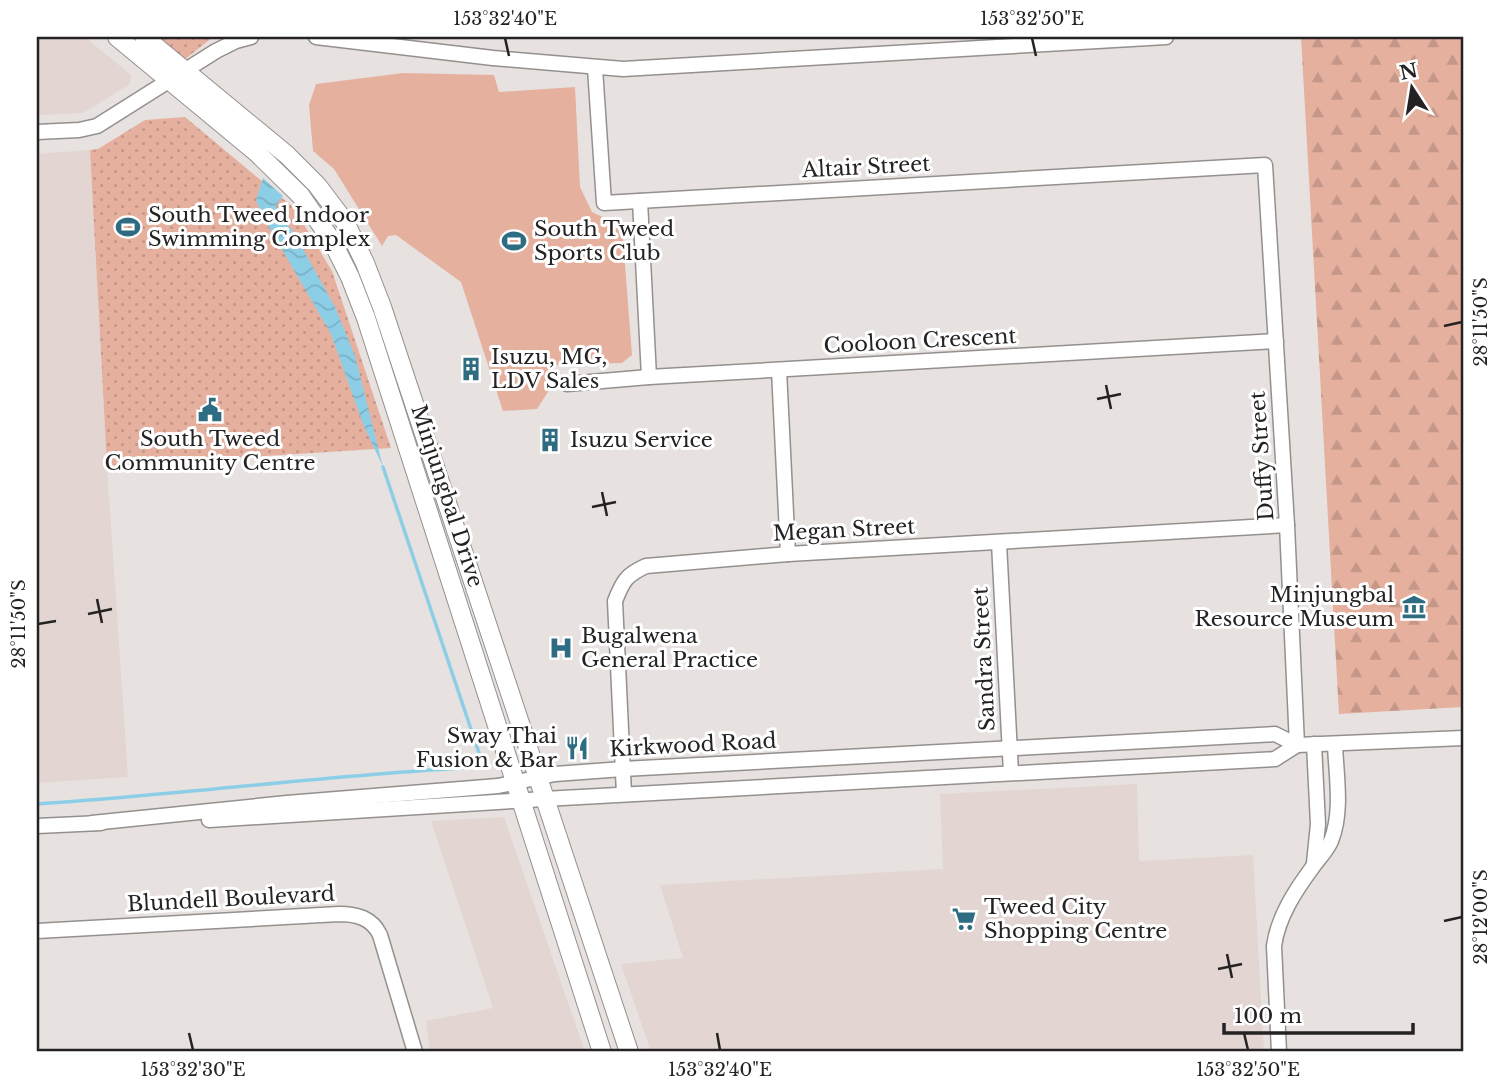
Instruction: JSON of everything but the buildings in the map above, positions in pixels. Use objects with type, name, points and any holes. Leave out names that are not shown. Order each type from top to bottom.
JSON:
[{"type":"main road","name":"Minjungbal Drive","points":[[117,37],[177,76],[287,155],[317,185],[345,222],[357,244],[382,307],[629,1052]]},
{"type":"main road","name":"Minjungbal Drive","points":[[144,37],[177,76],[288,181],[322,224],[350,277],[366,318],[602,1052]]},
{"type":"street","points":[[37,132],[97,126],[216,51],[251,37]]},
{"type":"street","points":[[316,37],[595,68],[670,67],[1166,37]]},
{"type":"street","name":"Altair Street","points":[[595,68],[604,203],[1265,165]]},
{"type":"street","name":"Duffy Street","points":[[1265,165],[1287,525],[1297,745]]},
{"type":"street","points":[[640,201],[649,377]]},
{"type":"street","name":"Cooloon Crescent","points":[[567,384],[1276,341]]},
{"type":"street","points":[[779,370],[788,554]]},
{"type":"street","name":"Megan Street","points":[[624,794],[615,601],[622,583],[630,573],[646,566],[788,554],[1287,525]]},
{"type":"street","name":"Sandra Street","points":[[999,543],[1012,774]]},
{"type":"street","name":"Kirkwood Road","points":[[519,791],[537,779],[555,774],[623,769],[1275,734],[1297,745]]},
{"type":"street","name":"Kirkwood Road","points":[[37,826],[303,816],[519,791],[544,799],[1275,759],[1297,745],[1463,738]]},
{"type":"street","points":[[1314,744],[1318,824],[1314,865]]},
{"type":"street","points":[[1279,1052],[1274,946],[1276,932],[1279,922],[1327,848],[1336,821],[1335,744]]},
{"type":"street","name":"Blundell Boulevard","points":[[37,931],[339,914],[361,917],[370,921],[380,935],[415,1052]]},
{"type":"shaded area","points":[[37,37],[85,37],[131,75],[130,84],[83,113],[37,115]]},
{"type":"shaded area","points":[[90,150],[107,466],[128,777],[37,783],[37,154]]},
{"type":"shaded area","name":"Tweed City Shopping Centre","points":[[1137,784],[1139,861],[1253,855],[1264,1052],[651,1052],[621,964],[683,958],[660,885],[943,869],[940,794]]},
{"type":"shaded area","points":[[504,817],[585,1052],[430,1052],[426,1021],[493,1008],[431,821]]},
{"type":"green space","points":[[157,37],[213,37],[184,60]]},
{"type":"green space","points":[[1301,37],[1463,37],[1463,707],[1339,714]]},
{"type":"green space","name":"South Tweed Sports Club","points":[[403,73],[494,75],[499,92],[575,87],[580,187],[592,212],[622,226],[632,355],[622,363],[556,365],[548,375],[548,392],[537,409],[503,411],[461,282],[396,235],[388,236],[382,246],[334,169],[313,151],[309,105],[316,84]]},
{"type":"green space","points":[[185,117],[294,208],[332,271],[391,448],[107,466],[90,150],[98,149],[145,120]]},
{"type":"water","points":[[263,178],[283,196],[276,205],[279,216],[293,231],[335,307],[355,356],[383,467],[363,424],[331,334],[262,215],[256,200]]},
{"type":"waterway","points":[[37,804],[475,765],[479,753],[383,467]]},
{"type":"place","name":"South Tweed Indoor Swimming Complex","points":[[128,227]]},
{"type":"place","name":"South Tweed Sports Club","points":[[514,241]]},
{"type":"place","name":"Isuzu, MG, LDV Sales","points":[[471,369]]},
{"type":"place","name":"South Tweed Community Centre","points":[[210,410]]},
{"type":"place","name":"Isuzu Service","points":[[550,440]]},
{"type":"place","name":"Minjungbal Resource Museum","points":[[1414,607]]},
{"type":"place","name":"Bugalwena General Practice","points":[[561,648]]},
{"type":"place","name":"Sway Thai Fusion & Bar","points":[[577,748]]},
{"type":"place","name":"Tweed City Shopping Centre","points":[[964,919]]}]
